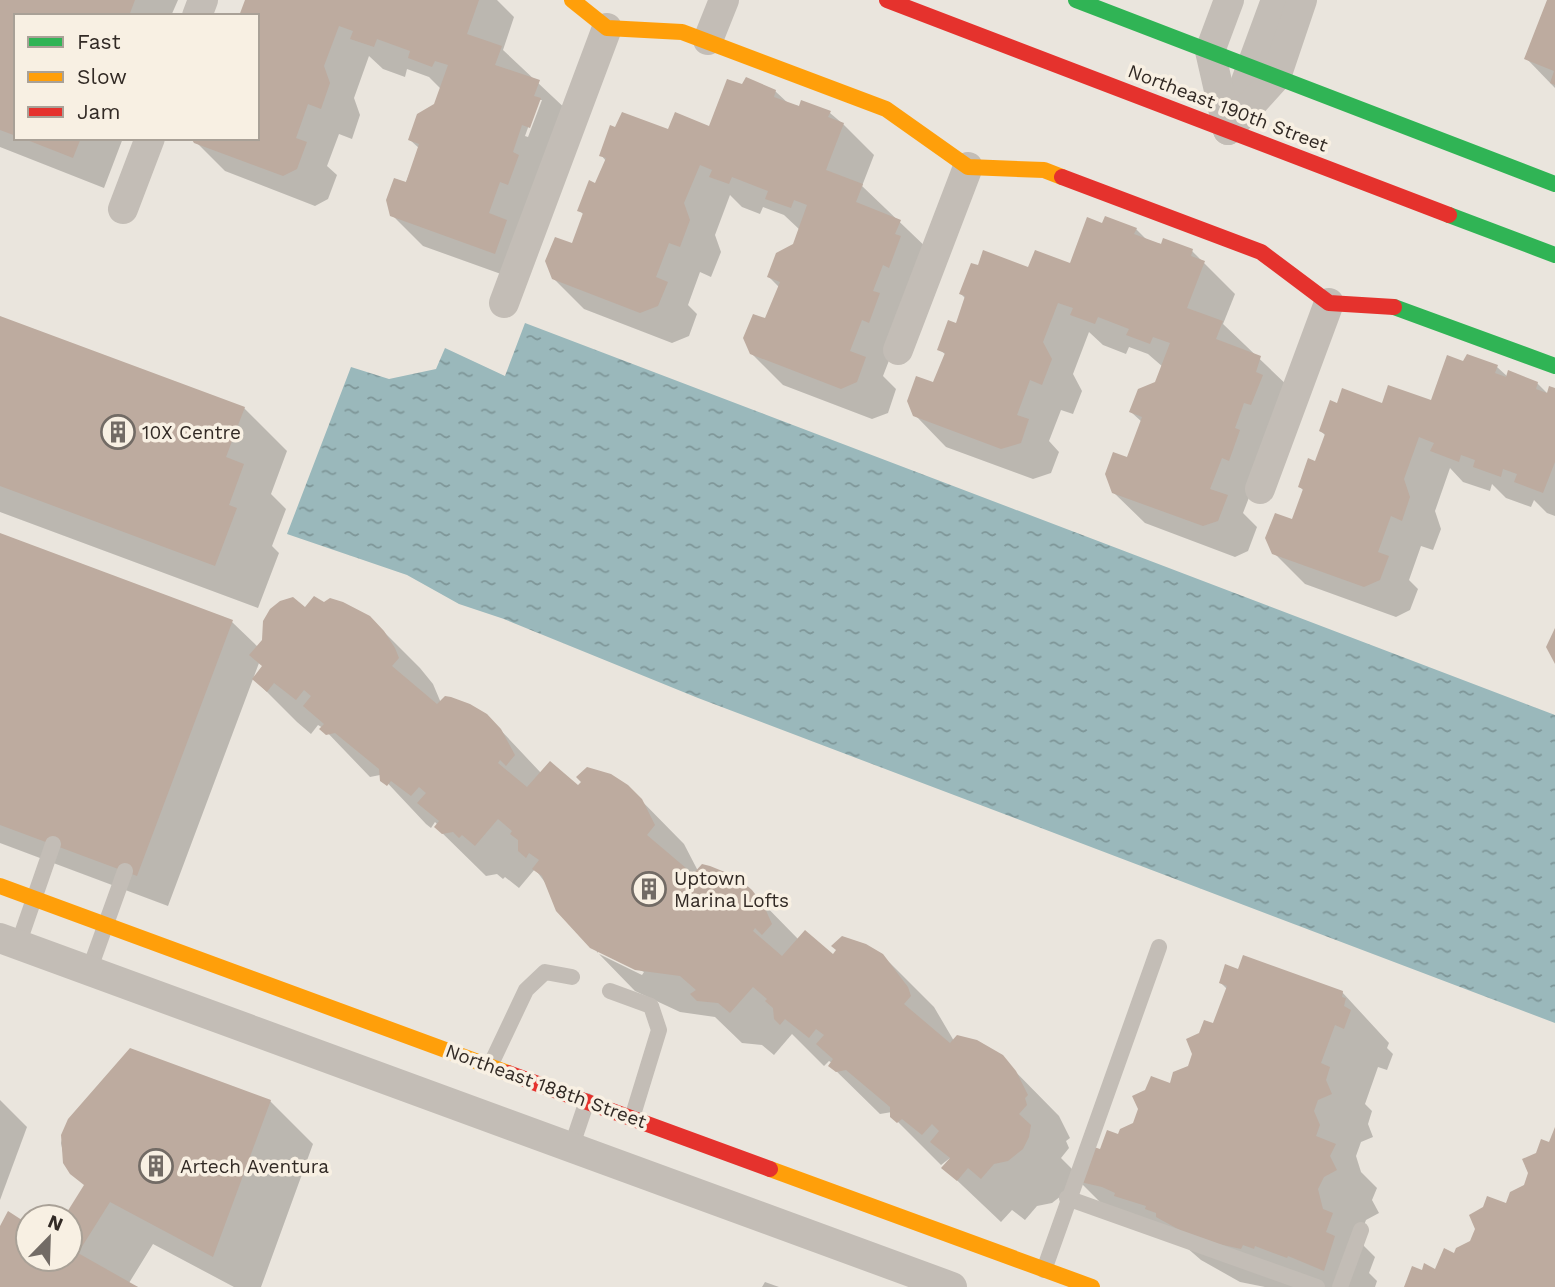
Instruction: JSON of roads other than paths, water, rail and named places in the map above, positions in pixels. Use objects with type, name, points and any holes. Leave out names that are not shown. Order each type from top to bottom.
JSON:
[{"type":"street","points":[[572,0],[607,28],[682,32],[886,109],[968,167],[1044,170],[1261,252],[1329,303],[1389,305],[1555,366]]},
{"type":"street","points":[[708,40],[724,0]]},
{"type":"street","name":"Northeast 190th Street","points":[[887,0],[1555,255]]},
{"type":"street","points":[[1076,0],[1555,184]]},
{"type":"street","points":[[1228,130],[1210,51],[1229,0]]},
{"type":"street","points":[[1263,72],[1276,0]]},
{"type":"street","points":[[1228,130],[1302,0]]},
{"type":"street","points":[[504,303],[607,28]]},
{"type":"street","points":[[123,209],[149,140]]},
{"type":"street","points":[[898,350],[968,167]]},
{"type":"street","points":[[1261,489],[1329,303]]},
{"type":"street","name":"Northeast 188th Street","points":[[0,886],[1092,1287]]},
{"type":"street","points":[[9,941],[951,1287]]},
{"type":"lane","points":[[9,941],[33,898],[53,844]]},
{"type":"lane","points":[[89,971],[125,871]]},
{"type":"lane","points":[[1064,1287],[1042,1268],[1159,947]]},
{"type":"lane","points":[[490,1066],[526,990],[545,972],[572,977]]},
{"type":"lane","points":[[610,991],[651,1006],[659,1030],[632,1118]]},
{"type":"lane","points":[[571,1148],[587,1101]]},
{"type":"lane","points":[[1067,1198],[1317,1287]]},
{"type":"lane","points":[[1340,1287],[1361,1230]]},
{"type":"water","points":[[525,323],[1555,715],[1555,1023],[698,698],[504,619],[459,604],[407,575],[287,534],[351,367],[389,379],[436,369],[445,348],[505,376]]},
{"type":"place","name":"10X Centre","points":[[118,432]]},
{"type":"place","name":"Uptown Marina Lofts","points":[[649,889]]},
{"type":"place","name":"Artech Aventura","points":[[156,1166]]}]
